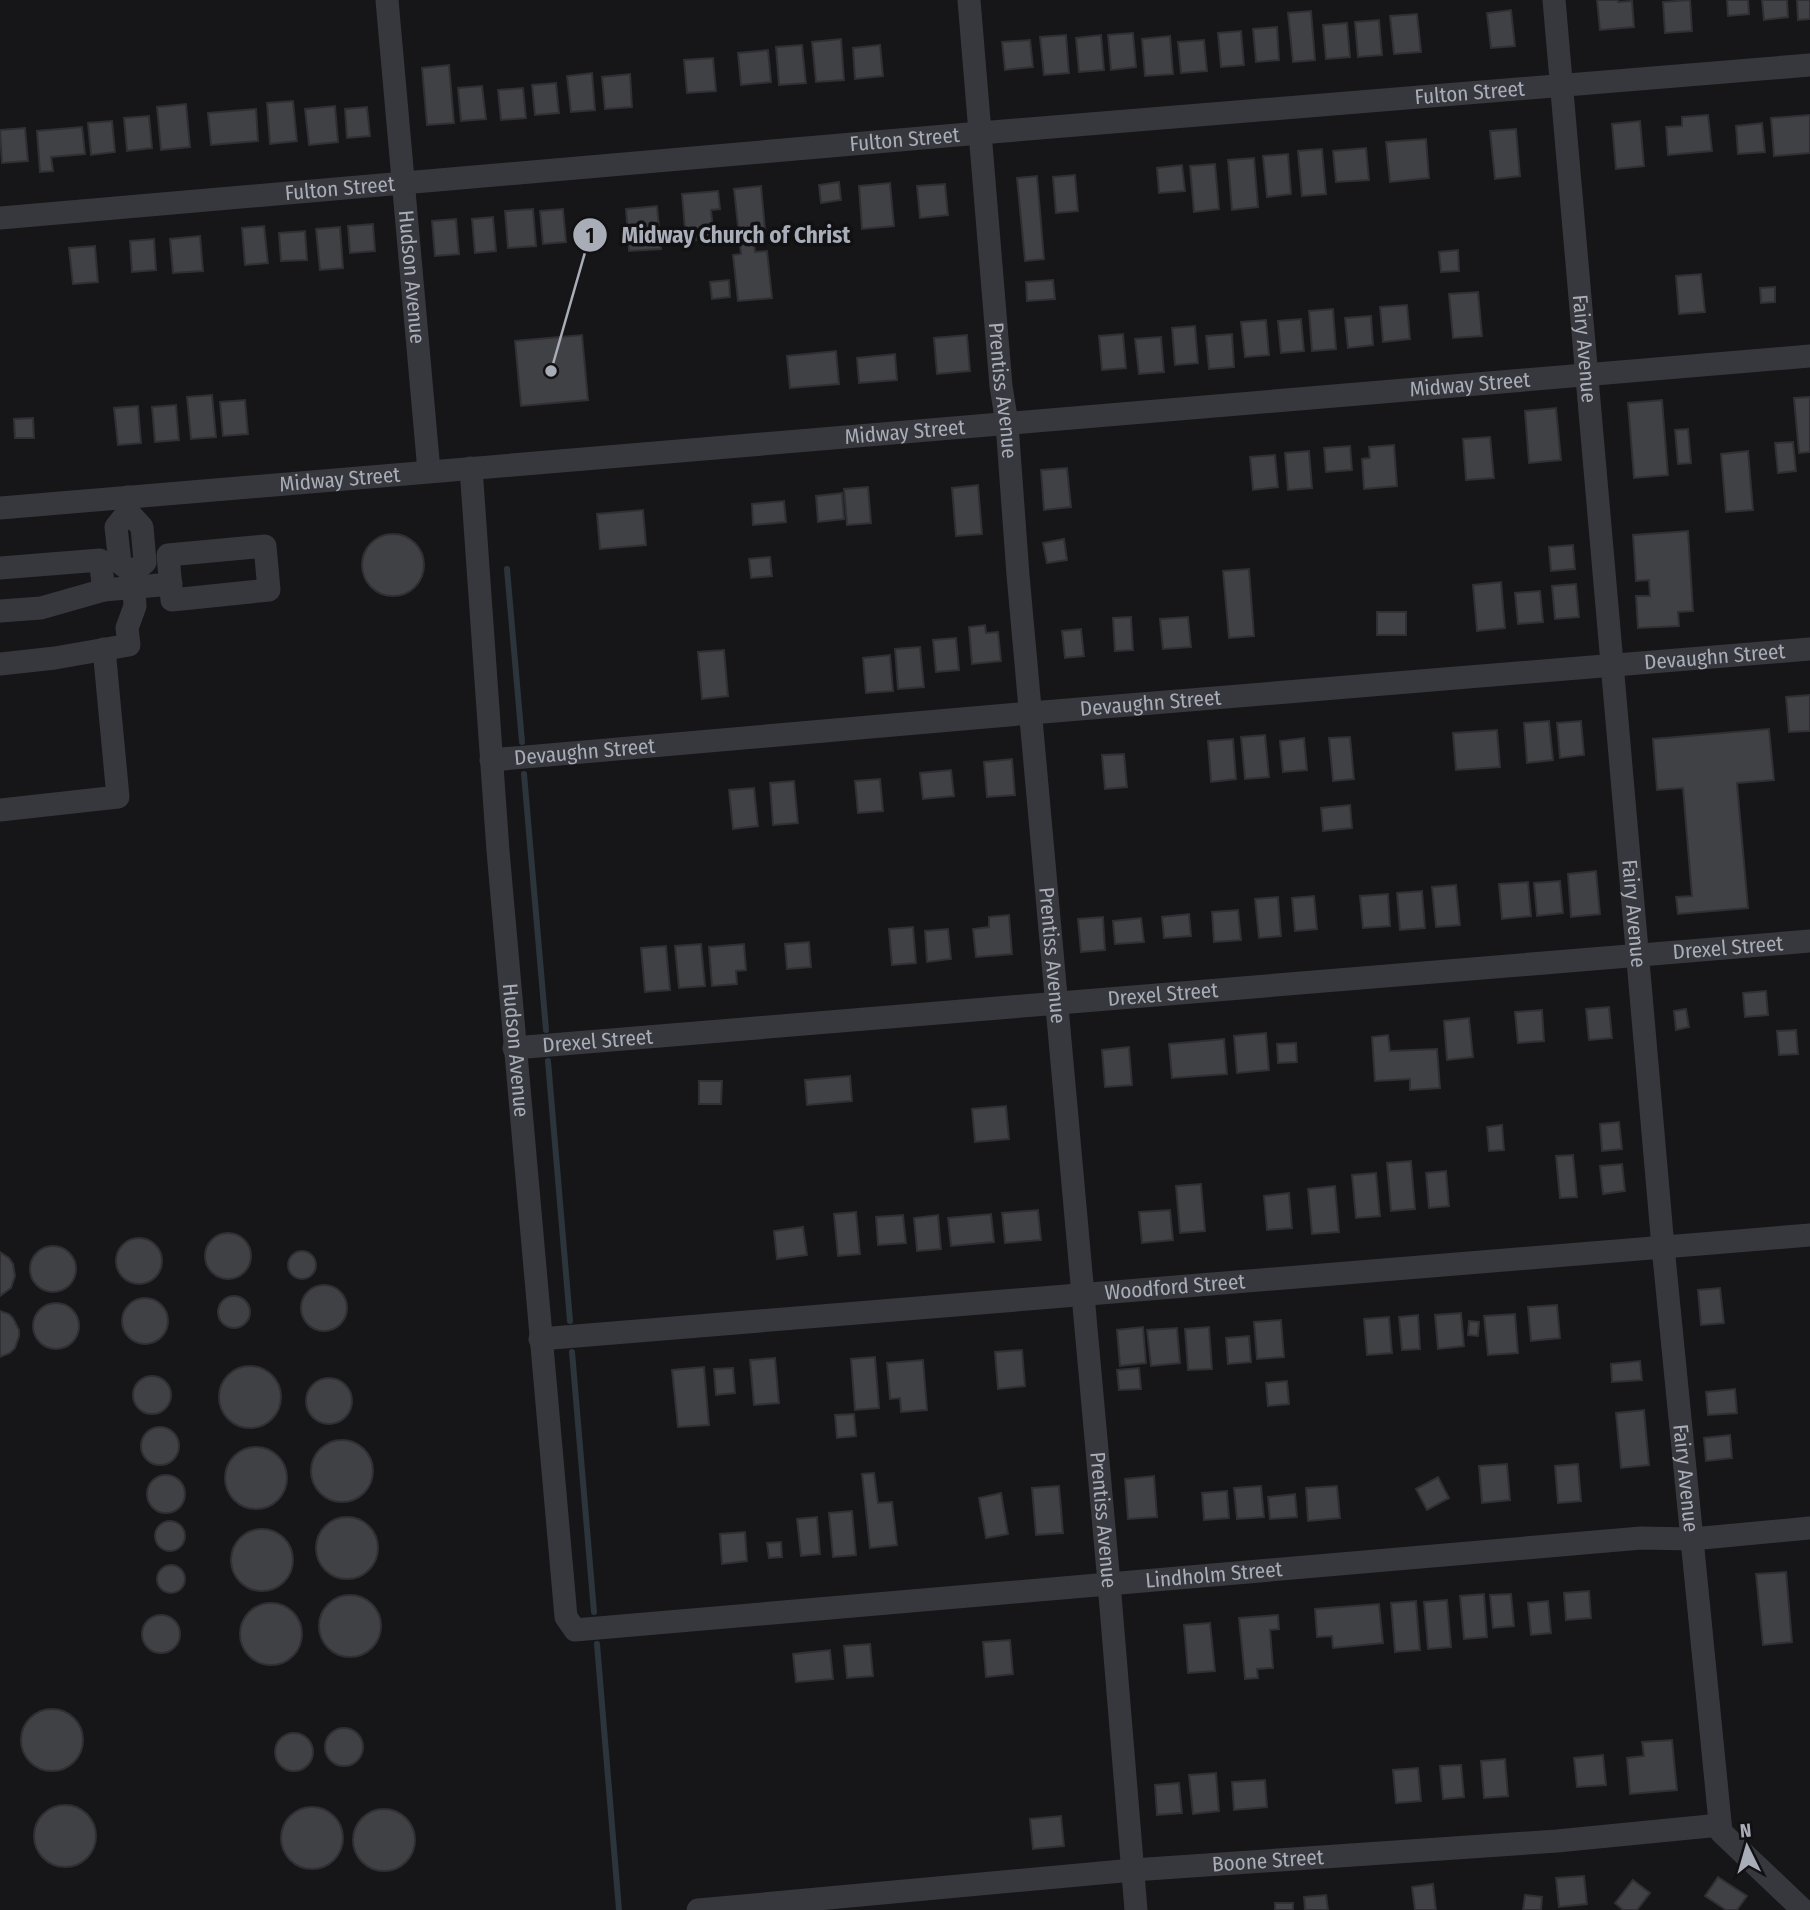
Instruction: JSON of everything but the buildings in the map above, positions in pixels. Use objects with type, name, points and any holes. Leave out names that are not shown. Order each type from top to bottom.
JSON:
[{"type":"street","name":"Hudson Avenue","points":[[387,0],[429,471]]},
{"type":"street","name":"Prentiss Avenue","points":[[969,0],[1136,1910]]},
{"type":"street","name":"Fairy Avenue","points":[[1554,0],[1663,1247],[1720,1825]]},
{"type":"street","name":"Fulton Street","points":[[0,218],[1810,65]]},
{"type":"street","name":"Midway Street","points":[[0,508],[128,504],[429,471],[1810,356]]},
{"type":"street","name":"Hudson Avenue","points":[[471,468],[491,760],[540,1339],[566,1617],[575,1630]]},
{"type":"street","points":[[0,664],[130,645],[127,628],[135,607],[134,581],[145,562],[142,527],[128,504]]},
{"type":"street","points":[[128,504],[116,527],[120,563],[134,581]]},
{"type":"street","points":[[117,535],[143,532]]},
{"type":"street","points":[[0,568],[100,560],[104,590]]},
{"type":"street","points":[[0,611],[41,608],[134,581],[170,584]]},
{"type":"street","points":[[0,810],[118,797],[104,649]]},
{"type":"street","name":"Devaughn Street","points":[[491,760],[1810,649]]},
{"type":"street","name":"Drexel Street","points":[[514,1048],[1810,941]]},
{"type":"street","name":"Woodford Street","points":[[540,1339],[1810,1235]]},
{"type":"street","name":"Lindholm Street","points":[[575,1630],[1641,1538],[1692,1539],[1810,1528]]},
{"type":"street","points":[[1720,1825],[1721,1832],[1803,1910]]},
{"type":"street","name":"Boone Street","points":[[698,1910],[1133,1870],[1557,1841],[1720,1825]]},
{"type":"waterway","points":[[507,569],[522,742]]},
{"type":"waterway","points":[[524,774],[546,1030]]},
{"type":"waterway","points":[[548,1061],[570,1321]]},
{"type":"waterway","points":[[572,1352],[594,1612]]},
{"type":"waterway","points":[[597,1644],[619,1910]]},
{"type":"place","name":"Midway Church of Christ","points":[[551,371]]}]
